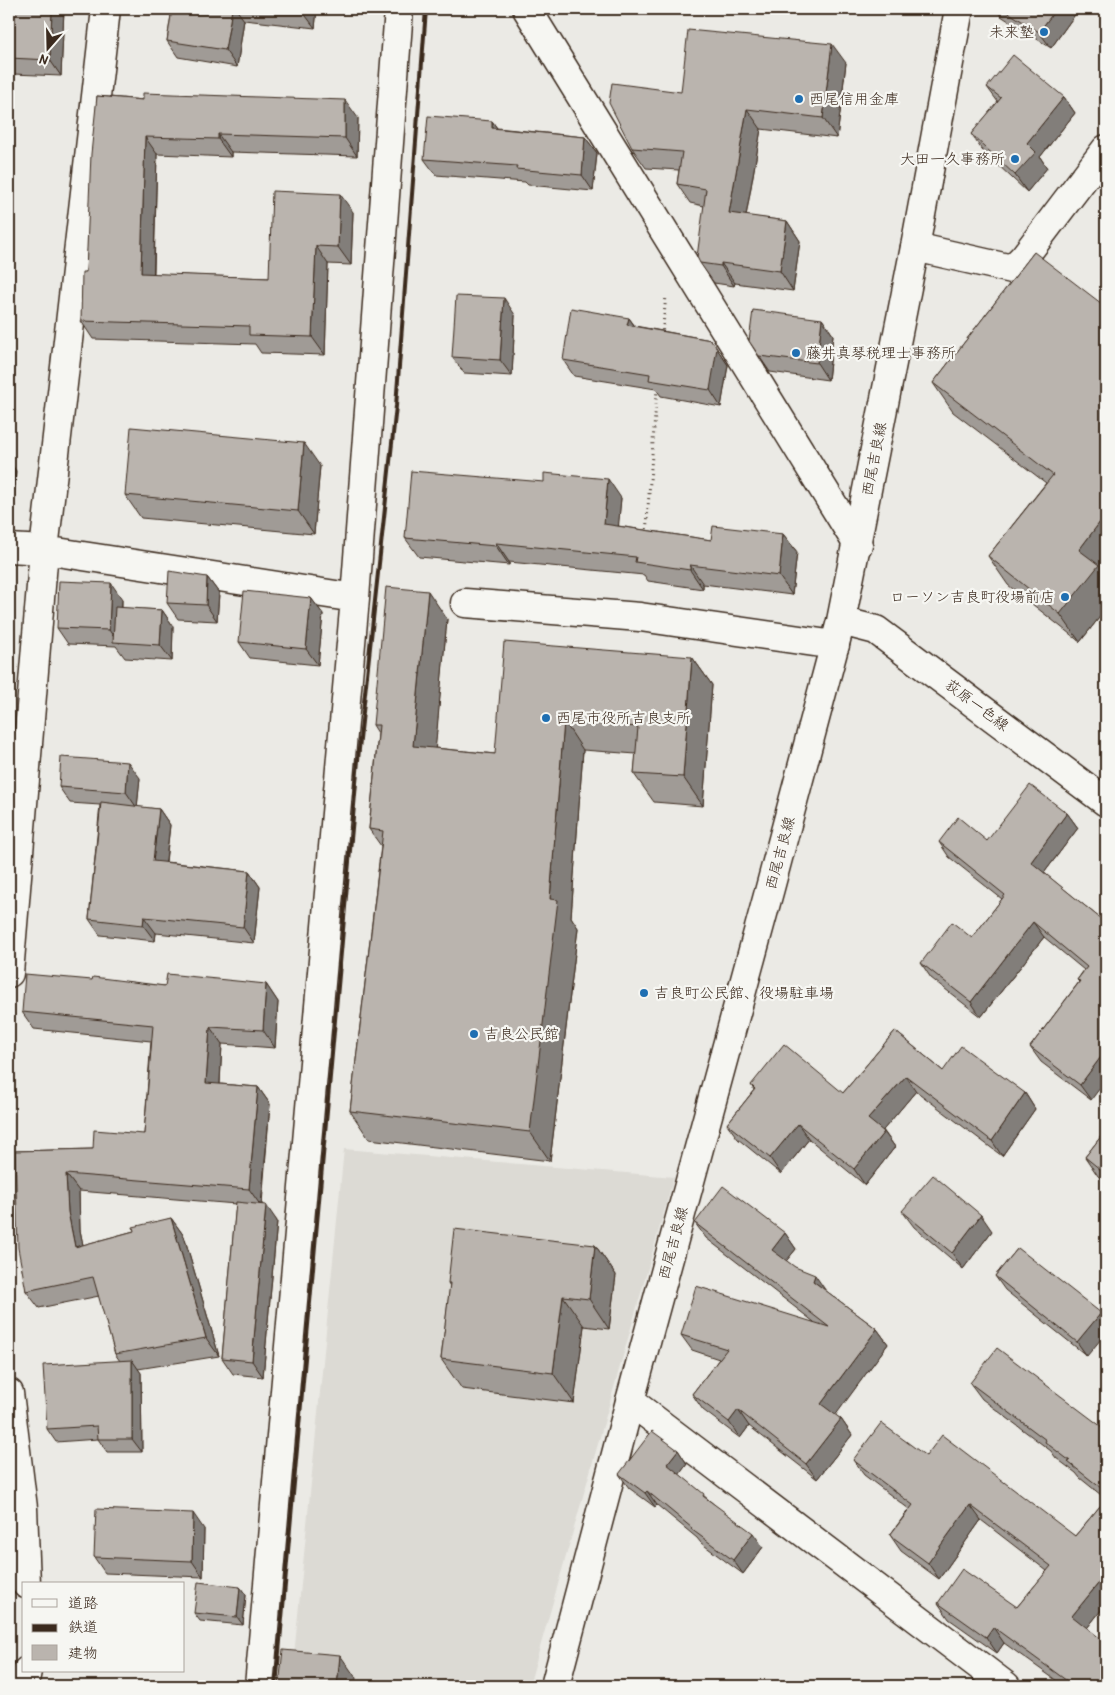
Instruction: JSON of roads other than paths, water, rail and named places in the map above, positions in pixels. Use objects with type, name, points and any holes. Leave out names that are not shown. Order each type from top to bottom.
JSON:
[{"type":"street","points":[[9,973],[44,550],[106,9]]},
{"type":"street","points":[[259,1686],[355,598],[399,9]]},
{"type":"street","points":[[527,9],[858,544]]},
{"type":"street","name":"西尾吉良線","points":[[555,1686],[630,1401],[838,633],[858,544],[959,9]]},
{"type":"street","points":[[915,247],[1012,269],[1024,257],[1106,149]]},
{"type":"street","points":[[9,548],[44,550],[355,598]]},
{"type":"street","name":"荻原一色線","points":[[465,602],[838,633],[876,630],[1106,802]]},
{"type":"street","points":[[9,1393],[23,1508],[26,1582]]},
{"type":"street","points":[[630,1401],[1006,1686]]},
{"type":"street","points":[[24,1686],[27,1672]]},
{"type":"railway","points":[[276,1686],[359,749],[396,406],[426,9]]},
{"type":"place","name":"未来塾","points":[[1044,32]]},
{"type":"place","name":"西尾信用金庫","points":[[799,99]]},
{"type":"place","name":"大田一久事務所","points":[[1015,159]]},
{"type":"place","name":"藤井真琴税理士事務所","points":[[796,353]]},
{"type":"place","name":"ローソン吉良町役場前店","points":[[1065,597]]},
{"type":"place","name":"西尾市役所吉良支所","points":[[546,718]]},
{"type":"place","name":"吉良町公民館、役場駐車場","points":[[644,993]]},
{"type":"place","name":"吉良公民館","points":[[474,1034]]}]
